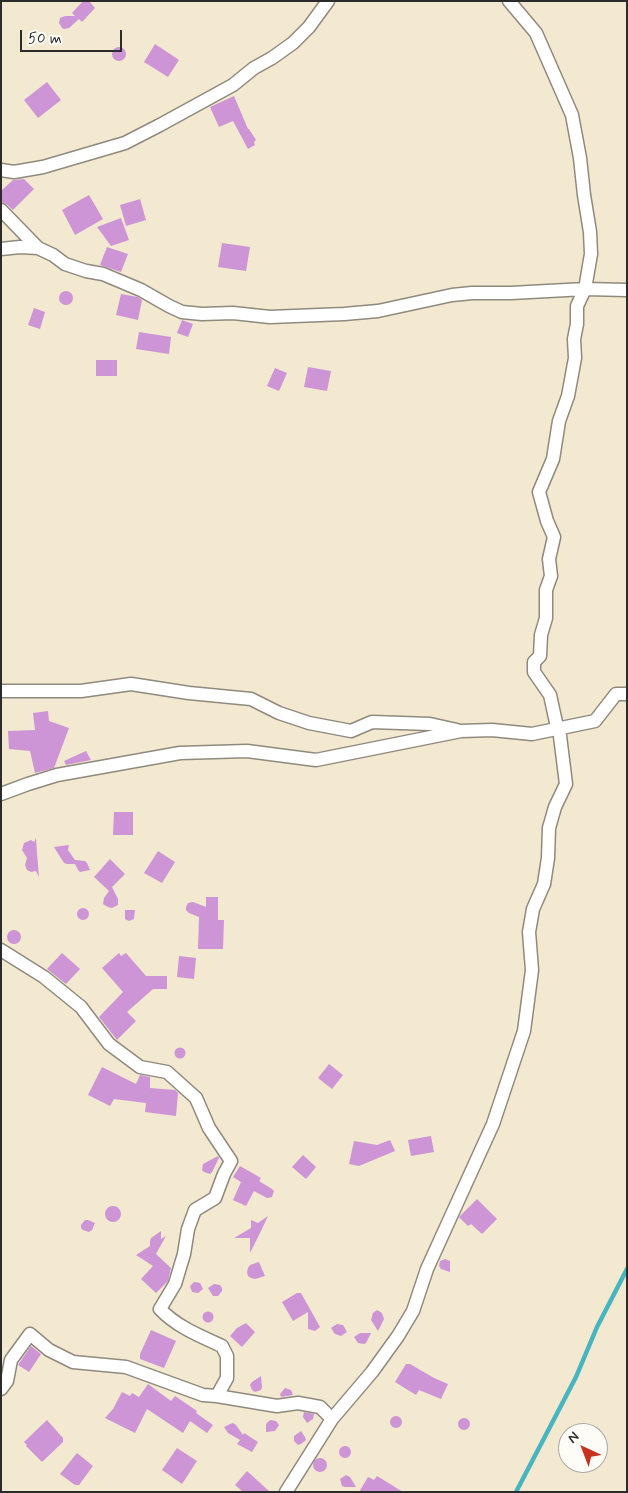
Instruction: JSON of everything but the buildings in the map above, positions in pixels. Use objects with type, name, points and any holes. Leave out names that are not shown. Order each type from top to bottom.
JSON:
[{"type":"street","points":[[1,170],[14,172],[43,167],[125,143],[160,125],[233,85],[254,68],[293,43],[309,27],[328,1]]},
{"type":"street","points":[[286,1492],[332,1419],[372,1372],[413,1311],[427,1270],[493,1124],[524,1031],[532,970],[529,932],[533,909],[544,884],[548,858],[549,828],[566,784],[559,728],[557,727],[550,695],[534,672],[534,662],[540,656],[540,635],[546,618],[546,590],[550,576],[549,559],[554,537],[547,521],[539,492],[553,460],[559,421],[568,396],[575,358],[574,339],[577,324],[577,306],[585,289],[591,254],[590,232],[572,115],[536,33],[510,1]]},
{"type":"street","points":[[1,210],[38,248],[53,255],[65,264],[103,274],[141,290],[182,312],[233,313],[270,317],[344,314],[378,311],[452,295],[585,289],[627,290]]},
{"type":"street","points":[[1,249],[38,248]]},
{"type":"street","points":[[1,691],[81,691],[131,684],[189,693],[251,699],[279,713],[309,723],[351,731],[372,722],[430,724],[461,731]]},
{"type":"street","points":[[1,794],[58,775],[180,753],[247,751],[316,760],[461,731],[492,730],[532,734],[595,721],[616,694],[627,694]]},
{"type":"street","points":[[1,950],[44,977],[81,1006],[109,1044],[140,1067],[167,1072],[196,1098],[209,1128],[231,1161],[215,1198],[195,1210],[188,1229],[184,1254],[175,1284],[160,1309],[170,1319],[199,1336],[222,1346],[227,1356],[227,1378],[217,1396]]},
{"type":"street","points":[[1,1389],[7,1382],[11,1360],[30,1334],[49,1350],[73,1362],[126,1367],[203,1395],[277,1406],[298,1404],[320,1407],[332,1419]]},
{"type":"waterway","points":[[516,1492],[576,1377],[597,1327],[627,1269]]}]
